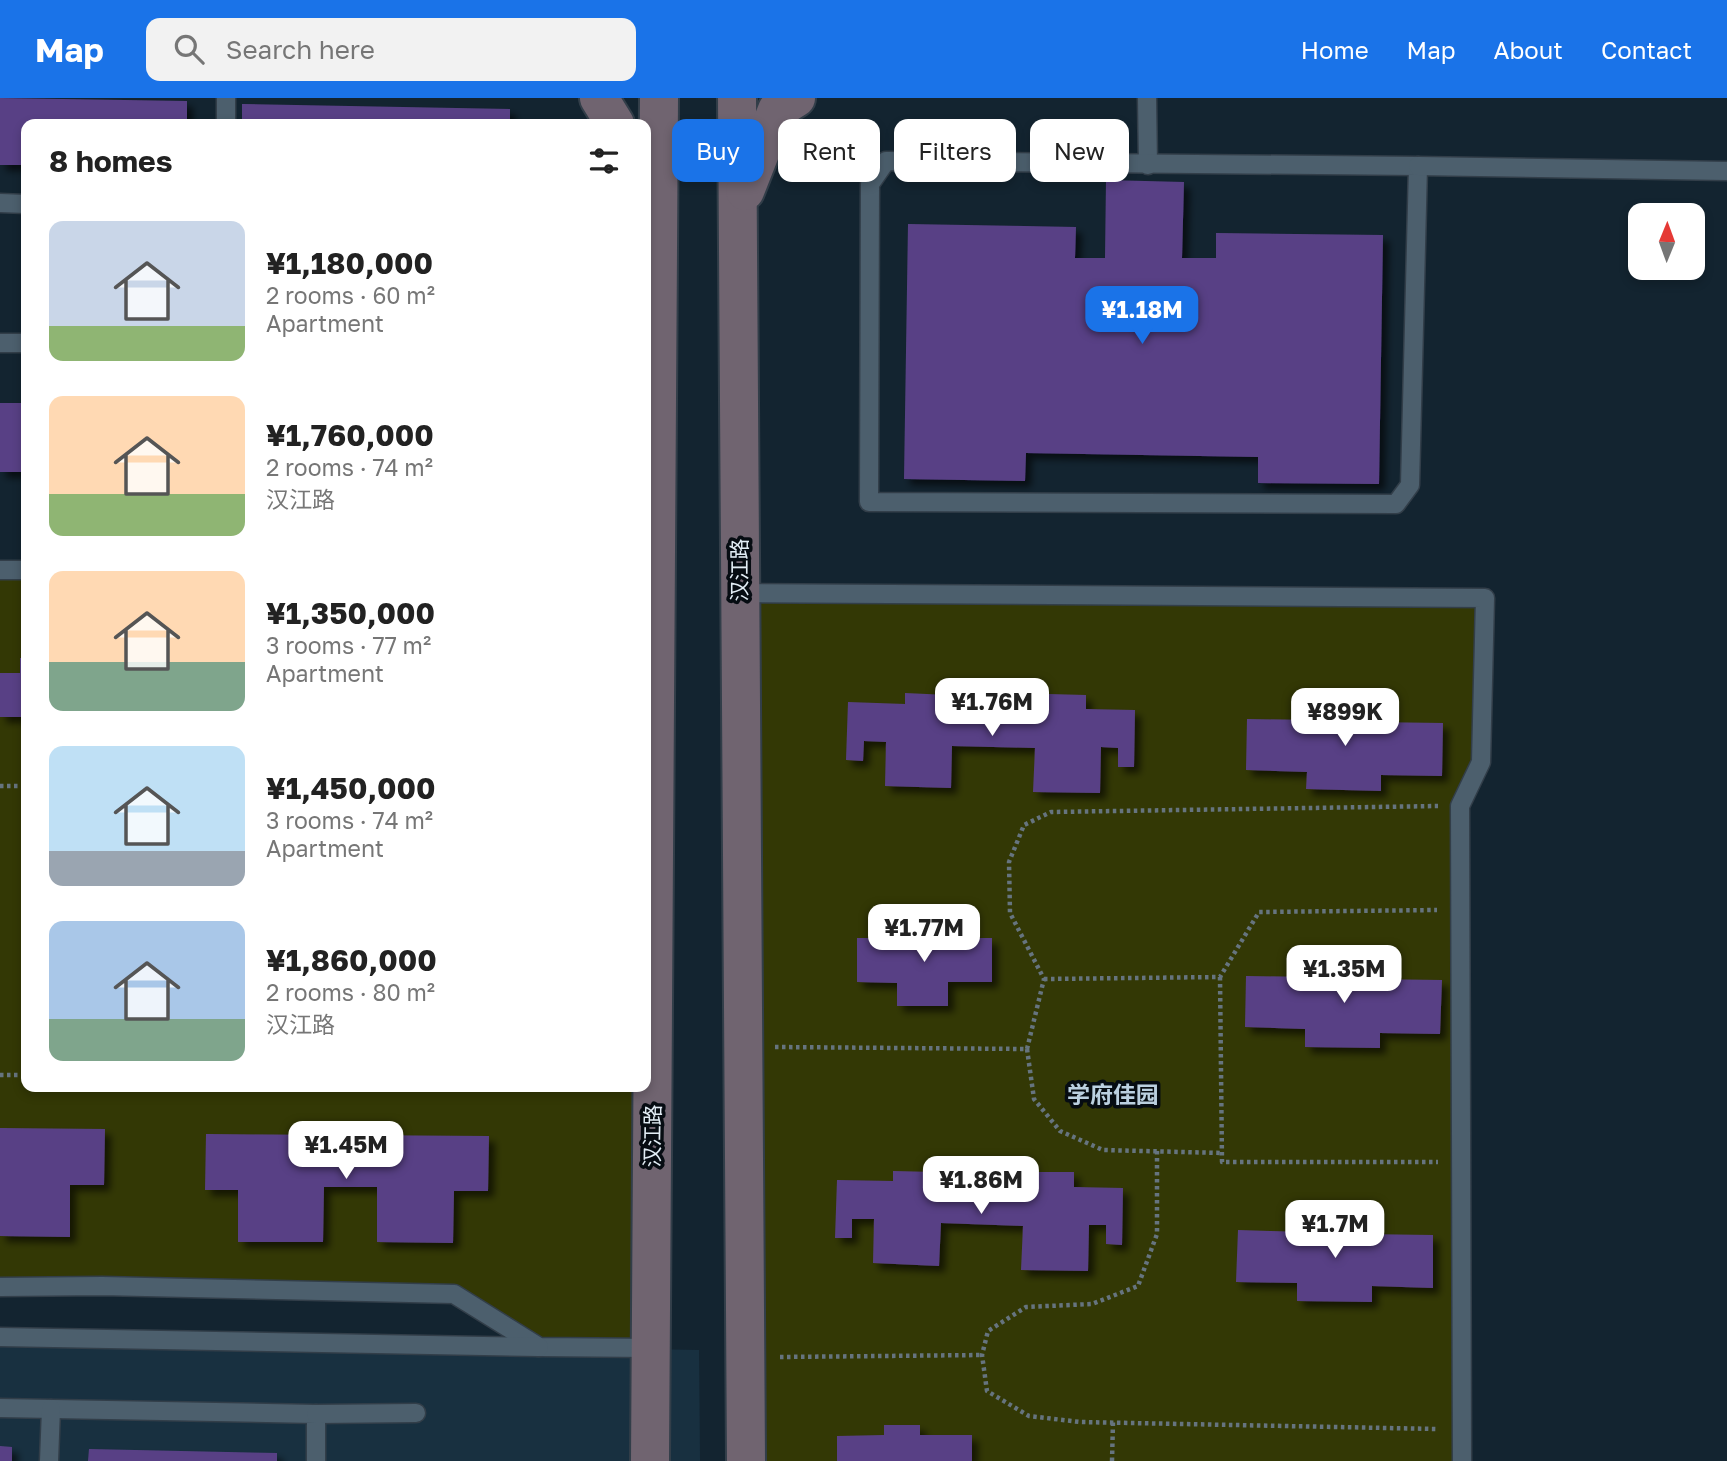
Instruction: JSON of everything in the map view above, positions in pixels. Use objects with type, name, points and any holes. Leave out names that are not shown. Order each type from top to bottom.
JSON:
[{"type":"main road","points":[[599,98],[612,119]]},
{"type":"main road","name":"汉江路","points":[[650,1461],[652,195],[659,98]]},
{"type":"main road","name":"汉江路","points":[[737,98],[746,1461]]},
{"type":"main road","points":[[738,209],[777,110],[796,98]]},
{"type":"lane","points":[[226,98],[226,119]]},
{"type":"lane","points":[[1147,98],[1148,164]]},
{"type":"lane","points":[[1418,166],[1410,485],[1396,504],[869,502],[870,184],[886,161],[1418,166],[1727,171]]},
{"type":"lane","points":[[0,203],[21,204]]},
{"type":"lane","points":[[0,343],[21,344]]},
{"type":"lane","points":[[0,570],[21,570]]},
{"type":"lane","points":[[740,593],[1486,598],[1481,762],[1460,806],[1462,1461]]},
{"type":"lane","points":[[0,1287],[102,1286],[454,1294],[540,1346]]},
{"type":"lane","points":[[0,1337],[651,1349]]},
{"type":"lane","points":[[0,1408],[316,1414],[416,1413]]},
{"type":"lane","points":[[50,1461],[51,1409]]},
{"type":"lane","points":[[316,1414],[316,1461]]},
{"type":"path","points":[[0,786],[21,786]]},
{"type":"path","points":[[1222,1153],[1103,1150],[1060,1131],[1034,1099],[1027,1049],[1044,979],[1010,913],[1009,862],[1024,825],[1051,811],[1460,806]]},
{"type":"path","points":[[1460,910],[1259,912],[1220,976],[1222,1162],[1461,1162]]},
{"type":"path","points":[[1044,979],[1220,976]]},
{"type":"path","points":[[743,1047],[1027,1049]]},
{"type":"path","points":[[0,1075],[21,1075]]},
{"type":"path","points":[[1157,1151],[1157,1234],[1138,1286],[1092,1304],[1026,1307],[988,1331],[982,1355],[987,1391],[1029,1416],[1080,1422],[1461,1430]]},
{"type":"path","points":[[745,1357],[982,1355]]},
{"type":"path","points":[[1112,1461],[1113,1422]]},
{"type":"shaded area","points":[[0,1337],[699,1350],[700,1461],[0,1461]]},
{"type":"green space","points":[[0,570],[21,570],[21,1092],[646,1092],[651,1348],[539,1347],[454,1294],[0,1290]]},
{"type":"green space","points":[[740,593],[1485,598],[1481,762],[1460,806],[1462,1461],[746,1461]]},
{"type":"building","points":[[0,98],[187,101],[187,119],[21,119],[21,165],[0,165]]},
{"type":"building","points":[[242,104],[510,109],[510,119],[242,119]]},
{"type":"building","points":[[1106,182],[1184,182],[1182,258],[1216,258],[1216,233],[1383,235],[1379,484],[1258,483],[1258,457],[1026,453],[1025,481],[904,479],[908,224],[1076,227],[1075,258],[1105,258]]},
{"type":"building","points":[[0,403],[21,403],[21,472],[0,472]]},
{"type":"building","points":[[21,658],[21,717],[0,717],[0,673],[20,673]]},
{"type":"building","points":[[905,693],[948,695],[948,704],[1047,707],[1048,694],[1086,695],[1086,709],[1135,710],[1134,767],[1118,767],[1118,748],[1101,747],[1100,793],[1033,792],[1035,748],[952,746],[951,788],[885,786],[886,742],[864,741],[863,761],[846,760],[848,702],[905,704]]},
{"type":"building","points":[[1318,703],[1371,704],[1371,722],[1443,723],[1442,776],[1381,775],[1381,791],[1306,789],[1307,772],[1246,770],[1247,719],[1318,720]]},
{"type":"building","points":[[904,928],[940,928],[940,938],[992,938],[992,982],[948,982],[948,1006],[897,1006],[897,983],[857,982],[857,938],[905,938]]},
{"type":"building","points":[[1316,960],[1370,961],[1370,979],[1442,980],[1440,1034],[1380,1033],[1380,1048],[1305,1047],[1305,1029],[1245,1027],[1246,976],[1316,977]]},
{"type":"building","points":[[0,1128],[105,1129],[104,1185],[70,1185],[70,1237],[0,1236]]},
{"type":"building","points":[[206,1134],[489,1136],[488,1191],[454,1191],[453,1243],[377,1242],[377,1187],[324,1187],[323,1242],[238,1242],[238,1190],[205,1190]]},
{"type":"building","points":[[893,1171],[936,1172],[935,1182],[1035,1184],[1036,1172],[1074,1172],[1074,1187],[1123,1188],[1122,1245],[1106,1244],[1106,1225],[1089,1225],[1088,1271],[1021,1270],[1023,1226],[941,1223],[939,1266],[873,1263],[874,1219],[852,1219],[852,1238],[835,1238],[837,1180],[893,1181]]},
{"type":"building","points":[[1308,1214],[1362,1215],[1361,1234],[1433,1235],[1433,1288],[1372,1286],[1372,1302],[1297,1301],[1297,1283],[1236,1282],[1238,1230],[1308,1232]]},
{"type":"building","points":[[884,1425],[920,1425],[920,1435],[972,1435],[972,1461],[837,1461],[837,1436],[884,1435]]},
{"type":"building","points":[[0,1446],[12,1447],[12,1461],[0,1461]]},
{"type":"building","points":[[89,1449],[277,1453],[277,1461],[88,1461]]},
{"type":"district","name":"学府佳园","points":[[1113,1095]]}]
